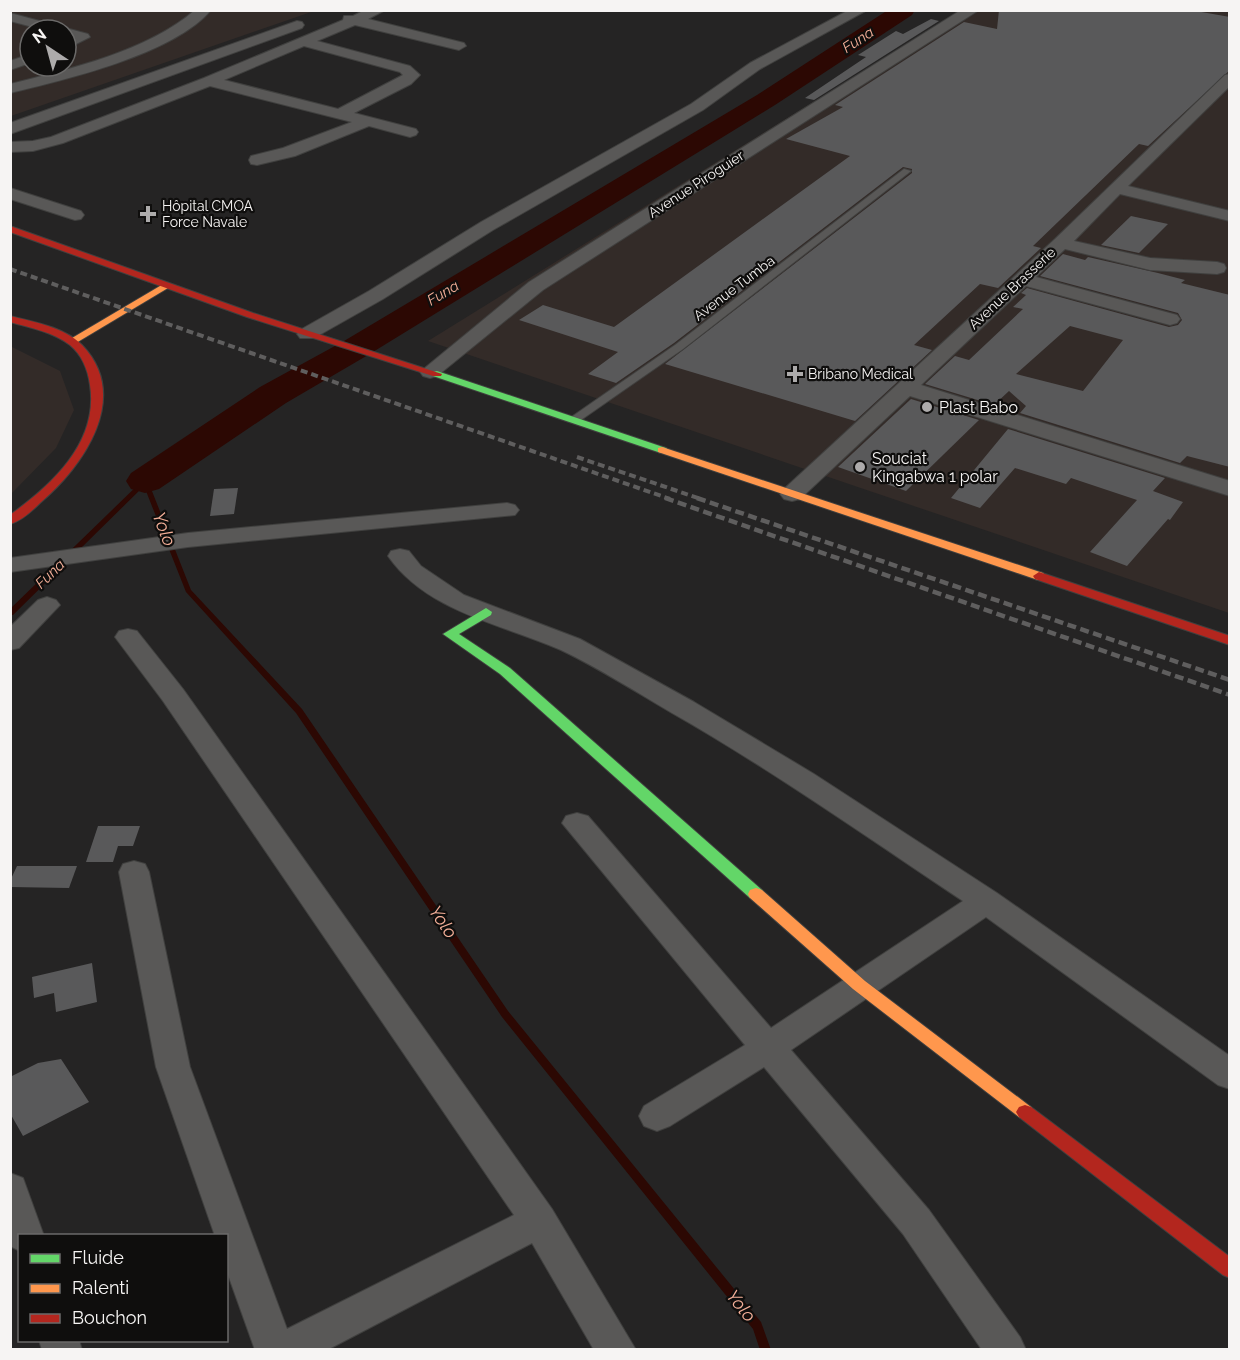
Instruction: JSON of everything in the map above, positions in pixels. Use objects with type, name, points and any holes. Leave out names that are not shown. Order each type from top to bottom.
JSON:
[{"type":"main road","points":[[10,230],[335,344],[396,360],[1230,641]]},
{"type":"main road","points":[[72,341],[165,286]]},
{"type":"main road","points":[[10,319],[72,341],[85,355],[96,377],[101,395],[95,423],[84,447],[51,490],[10,521]]},
{"type":"main road","points":[[486,612],[450,634],[505,671],[858,985],[1230,1269]]},
{"type":"street","points":[[10,89],[67,74],[161,40],[194,22],[204,10]]},
{"type":"street","points":[[10,147],[48,143],[209,81],[378,10]]},
{"type":"street","points":[[307,334],[376,295],[507,214],[697,107],[755,66],[860,10]]},
{"type":"street","name":"Avenue Piroguier","points":[[430,372],[536,286],[910,47],[972,10]]},
{"type":"street","points":[[327,14],[459,46]]},
{"type":"street","points":[[10,129],[309,21]]},
{"type":"street","points":[[304,42],[405,69],[412,75],[406,81],[338,115]]},
{"type":"street","name":"Avenue Brasserie","points":[[792,494],[1061,243],[1230,78]]},
{"type":"street","points":[[209,81],[410,132]]},
{"type":"street","points":[[257,160],[289,152],[366,122]]},
{"type":"street","points":[[1117,188],[1230,216]]},
{"type":"street","points":[[10,193],[75,215]]},
{"type":"street","points":[[1061,243],[1150,264],[1217,268]]},
{"type":"street","points":[[1021,279],[1170,319]]},
{"type":"street","points":[[907,388],[1230,489]]},
{"type":"street","points":[[10,565],[189,540],[507,510]]},
{"type":"street","points":[[400,556],[412,571],[456,600],[571,645],[684,708],[804,781],[986,901],[1230,1075]]},
{"type":"street","points":[[10,642],[46,605]]},
{"type":"street","points":[[128,637],[173,695],[539,1221],[616,1350]]},
{"type":"street","points":[[577,823],[916,1222],[1006,1350]]},
{"type":"street","points":[[134,872],[173,1067],[275,1350]]},
{"type":"street","points":[[657,1116],[769,1047],[986,901]]},
{"type":"street","points":[[10,1189],[24,1234]]},
{"type":"street","points":[[286,1350],[539,1221]]},
{"type":"lane","name":"Avenue Tumba","points":[[574,420],[688,340],[907,171]]},
{"type":"shaded area","points":[[11,10],[314,11],[11,116]]},
{"type":"shaded area","points":[[960,11],[1229,11],[1229,613],[428,341]]},
{"type":"shaded area","points":[[10,346],[60,371],[74,410],[56,448],[11,494]]},
{"type":"building","points":[[999,10],[1190,10],[1230,17],[1230,70],[1148,146],[1139,144],[1033,246],[1041,248],[998,288],[980,284],[914,345],[932,350],[855,421],[665,364],[912,173],[912,169],[903,167],[674,343],[616,383],[588,374],[618,352],[519,320],[543,305],[614,327],[850,156],[786,139],[843,107],[835,105],[964,22],[997,29]]},
{"type":"building","points":[[931,19],[939,21],[814,100],[805,98],[866,57],[858,55],[896,31],[903,34]]},
{"type":"building","points":[[1131,216],[1168,224],[1139,253],[1101,245]]},
{"type":"building","points":[[1063,254],[1085,260],[1088,257],[1158,273],[1185,280],[1181,283],[1230,295],[1230,467],[1187,456],[1180,463],[1020,413],[1026,406],[1009,391],[994,405],[925,384],[955,356],[969,360],[1023,309],[1013,307],[1026,295],[1021,293],[1027,288],[1169,327],[1178,325],[1182,320],[1178,313],[1040,276]],"holes":[[[1070,326],[1123,340],[1083,391],[1016,374]]]},
{"type":"building","points":[[911,399],[979,420],[906,491],[838,467]]},
{"type":"building","points":[[1008,429],[1165,478],[1153,491],[1183,502],[1170,520],[1168,519],[1127,566],[1090,552],[1137,500],[1071,478],[1066,484],[1015,468],[980,508],[951,498]]},
{"type":"building","points":[[238,488],[234,514],[210,516],[214,489]]},
{"type":"building","points":[[98,826],[140,826],[133,846],[118,846],[113,862],[86,862]]},
{"type":"building","points":[[17,866],[77,866],[69,888],[10,887],[10,881]]},
{"type":"building","points":[[92,963],[97,1002],[56,1012],[54,993],[34,998],[32,977]]},
{"type":"building","points":[[61,1059],[89,1102],[23,1136],[10,1113],[10,1077],[38,1063]]},
{"type":"waterway","name":"Funa","points":[[145,481],[273,395],[356,348],[766,100],[904,10]]},
{"type":"waterway","name":"Yolo","points":[[10,613],[145,481],[188,591],[299,711],[505,1014],[757,1326],[766,1350]]},
{"type":"railway","points":[[10,269],[670,499]]},
{"type":"railway","points":[[577,457],[701,499]]},
{"type":"railway","points":[[665,498],[1230,695]]},
{"type":"railway","points":[[697,498],[1230,680]]},
{"type":"traffic: fast","points":[[437,374],[662,450]]},
{"type":"traffic: fast","points":[[486,612],[450,634],[505,671],[756,894]]},
{"type":"traffic: slow","points":[[72,341],[165,286]]},
{"type":"traffic: slow","points":[[662,450],[1039,576]]},
{"type":"traffic: slow","points":[[756,894],[859,985],[1025,1112]]},
{"type":"traffic: jam","points":[[10,229],[250,315],[437,374]]},
{"type":"traffic: jam","points":[[10,319],[52,331],[78,347],[94,375],[97,397],[95,419],[76,459],[45,493],[10,521]]},
{"type":"traffic: jam","points":[[1039,576],[1230,641]]},
{"type":"traffic: jam","points":[[1025,1112],[1230,1269]]},
{"type":"place","name":"Hôpital CMOA Force Navale","points":[[148,214]]},
{"type":"place","name":"Bribano Medical","points":[[795,374]]},
{"type":"place","name":"Plast Babo","points":[[927,407]]},
{"type":"place","name":"Souciat Kingabwa 1 polar","points":[[860,467]]}]
